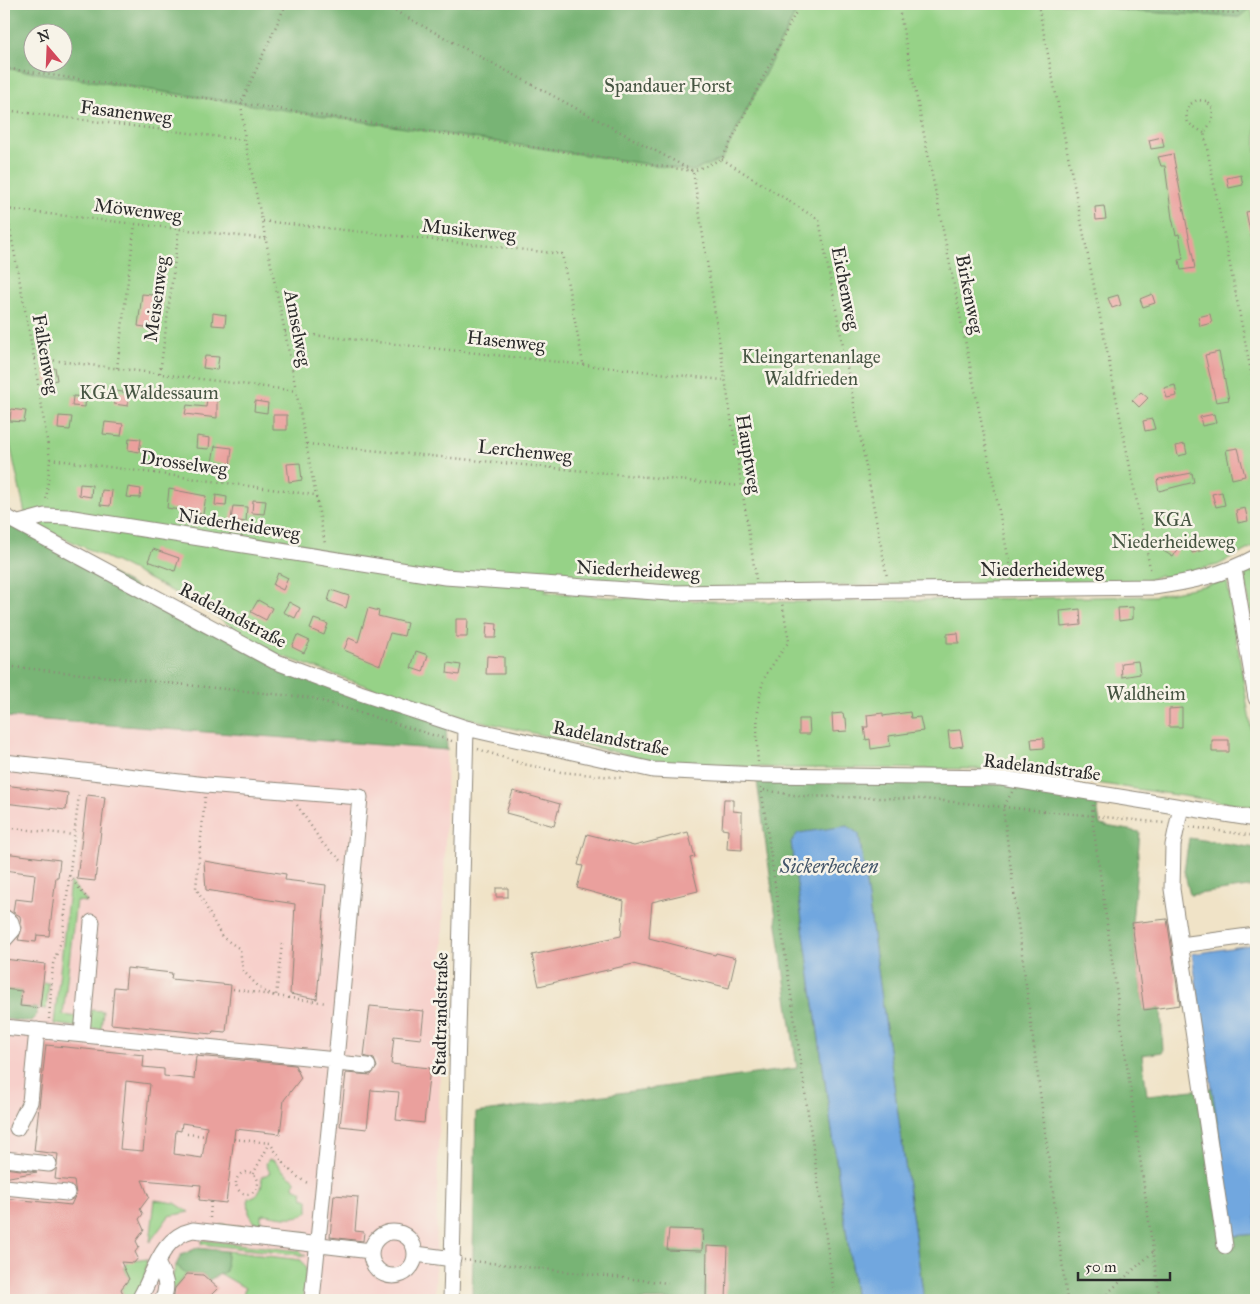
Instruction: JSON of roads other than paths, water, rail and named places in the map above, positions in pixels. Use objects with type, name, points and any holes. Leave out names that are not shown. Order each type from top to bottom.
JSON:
[{"type":"street","name":"Radelandstraße","points":[[4,516],[274,660],[360,693],[466,728],[653,770],[760,775],[1001,778],[1256,819]]},
{"type":"street","name":"Niederheideweg","points":[[19,523],[45,516],[67,517],[445,577],[669,594],[1154,587],[1193,582],[1234,569],[1256,558]]},
{"type":"street","points":[[1234,569],[1256,698]]},
{"type":"street","name":"Stadtrandstraße","points":[[451,1300],[466,728]]},
{"type":"street","points":[[4,762],[206,785],[360,797],[342,1005],[312,1300]]},
{"type":"street","points":[[1181,807],[1173,845],[1172,888],[1225,1246]]},
{"type":"street","points":[[4,917],[11,922],[13,930],[4,940]]},
{"type":"street","points":[[82,1034],[92,922]]},
{"type":"street","points":[[1181,945],[1256,935]]},
{"type":"street","points":[[4,1027],[336,1061],[368,1066]]},
{"type":"street","points":[[16,1128],[30,1102],[43,1030]]},
{"type":"street","points":[[4,1159],[49,1164]]},
{"type":"street","points":[[4,1187],[67,1193]]},
{"type":"street","points":[[146,1300],[142,1296],[157,1263],[172,1240],[184,1232],[193,1230],[371,1251]]},
{"type":"street","points":[[390,1232],[397,1232],[409,1239],[416,1254],[412,1266],[407,1271],[393,1276],[385,1275],[374,1265],[371,1251],[377,1238],[390,1232]]},
{"type":"street","points":[[416,1254],[453,1259]]},
{"type":"street","points":[[157,1263],[166,1280],[166,1292],[162,1300]]},
{"type":"water","name":"Sickerbecken","points":[[847,826],[859,834],[924,1300],[856,1300],[791,842],[798,833]]},
{"type":"water","points":[[1256,944],[1256,1234],[1234,1236],[1192,954]]},
{"type":"park label","name":"Spandauer Forst","points":[[668,85]]},
{"type":"park label","name":"Kleingartenanlage Waldfrieden","points":[[811,367]]},
{"type":"park label","name":"KGA Waldessaum","points":[[149,392]]},
{"type":"park label","name":"KGA Niederheideweg","points":[[1173,530]]},
{"type":"park label","name":"Waldheim","points":[[1146,693]]}]
